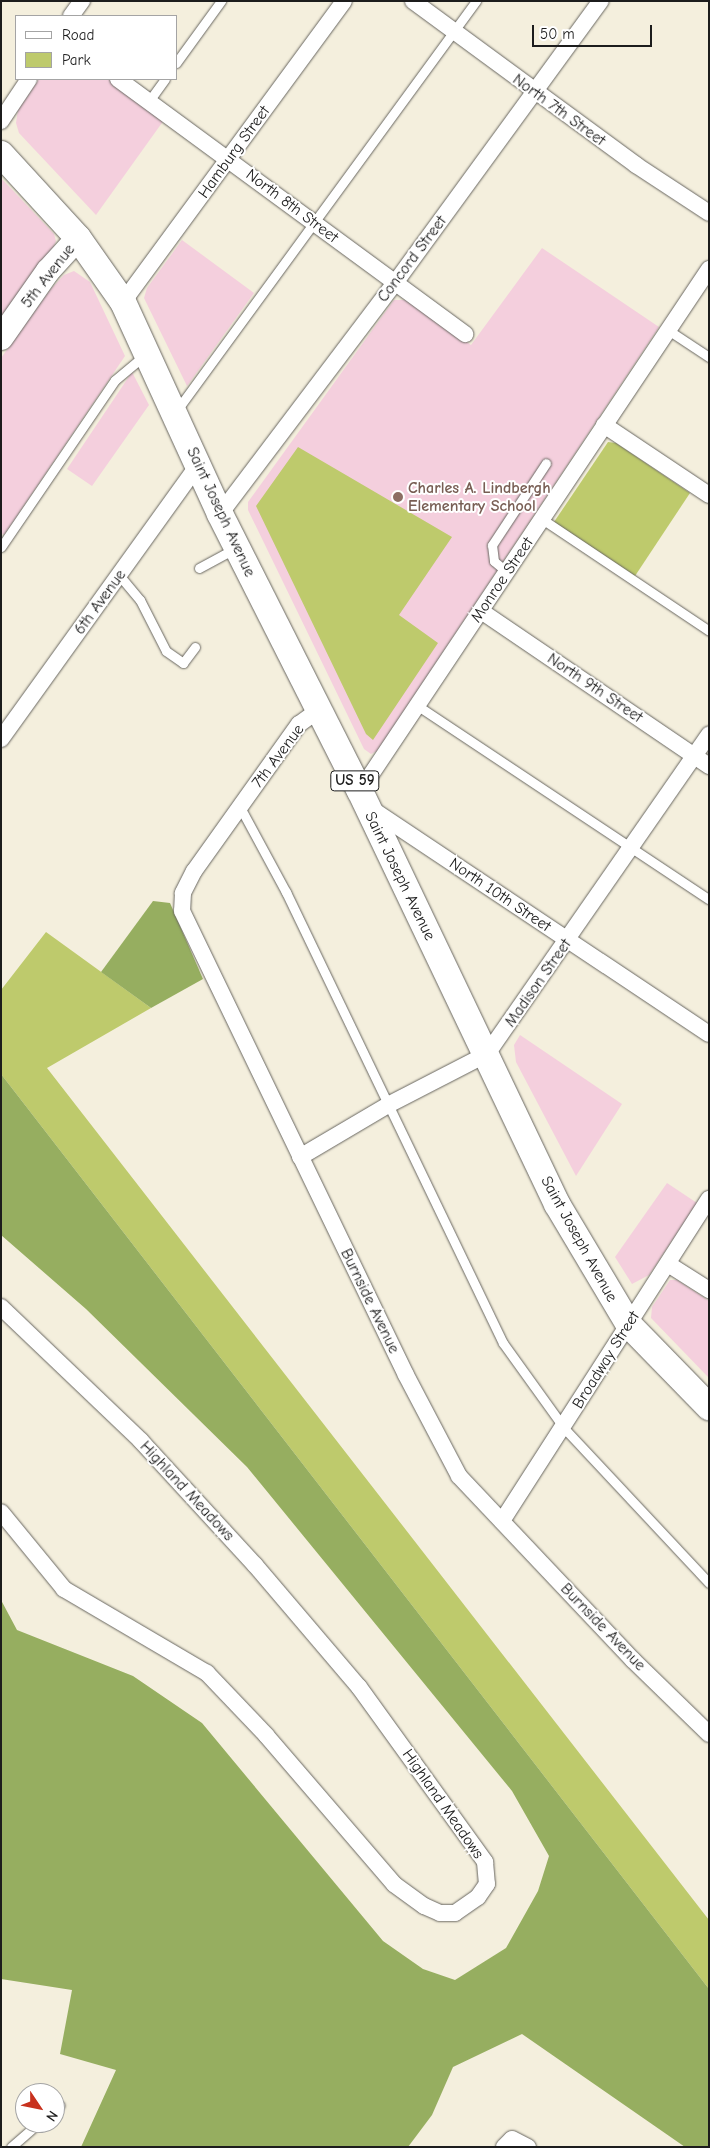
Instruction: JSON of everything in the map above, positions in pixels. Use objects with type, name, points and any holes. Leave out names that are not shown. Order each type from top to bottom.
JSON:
[{"type":"main road","name":"Saint Joseph Avenue","points":[[1,154],[78,238],[123,302],[175,412],[220,514],[320,709],[487,1054],[557,1204],[629,1325],[709,1407]]},
{"type":"street","points":[[72,15],[82,1]]},
{"type":"street","name":"Hamburg Street","points":[[123,302],[344,1]]},
{"type":"street","name":"North 7th Street","points":[[413,1],[535,92],[709,212]]},
{"type":"street","name":"Concord Street","points":[[220,514],[395,283],[601,1]]},
{"type":"street","points":[[1,121],[28,80]]},
{"type":"street","name":"North 8th Street","points":[[119,80],[465,334]]},
{"type":"street","name":"5th Avenue","points":[[1,338],[48,271],[78,238]]},
{"type":"street","name":"Monroe Street","points":[[363,798],[418,706],[480,611],[709,269]]},
{"type":"street","points":[[604,425],[709,495]]},
{"type":"street","name":"6th Avenue","points":[[1,739],[198,465]]},
{"type":"street","name":"North 9th Street","points":[[480,611],[709,766]]},
{"type":"street","name":"7th Avenue","points":[[240,808],[299,724],[320,709]]},
{"type":"street","name":"Madison Street","points":[[300,1157],[390,1104],[487,1054],[709,735]]},
{"type":"street","name":"North 10th Street","points":[[363,798],[568,940],[709,1034]]},
{"type":"street","name":"Burnside Avenue","points":[[240,808],[194,871],[183,893],[182,911],[300,1157],[459,1476],[633,1660],[709,1734]]},
{"type":"street","name":"Broadway Street","points":[[502,1521],[564,1428],[709,1199]]},
{"type":"street","points":[[668,1264],[709,1290]]},
{"type":"street","name":"Highland Meadows","points":[[1,1307],[141,1441],[255,1564],[359,1687],[485,1862],[487,1884],[478,1897],[468,1907],[455,1913],[440,1913],[424,1906],[394,1884],[266,1735],[208,1673],[64,1589],[1,1512]]},
{"type":"street","points":[[504,2147],[512,2139],[528,2147]]},
{"type":"lane","points":[[178,60],[221,1]]},
{"type":"lane","points":[[175,412],[312,222],[476,1]]},
{"type":"lane","points":[[149,101],[164,80]]},
{"type":"lane","points":[[668,330],[709,357]]},
{"type":"lane","points":[[1,547],[115,380],[147,353]]},
{"type":"lane","points":[[507,572],[494,561],[492,544],[546,463]]},
{"type":"lane","points":[[542,519],[709,631]]},
{"type":"lane","points":[[199,568],[237,548]]},
{"type":"lane","points":[[119,575],[140,600],[166,650],[183,663],[195,647]]},
{"type":"lane","points":[[418,706],[709,899]]},
{"type":"lane","points":[[240,808],[286,892],[390,1104],[502,1343],[564,1428],[709,1583]]},
{"type":"lane","points":[[11,2147],[27,2133]]},
{"type":"shaded area","points":[[38,80],[111,80],[164,120],[96,215],[19,133],[16,123],[18,110]]},
{"type":"shaded area","points":[[1,178],[54,234],[56,241],[51,253],[1,322]]},
{"type":"shaded area","points":[[182,240],[254,293],[187,386],[144,298],[147,288]]},
{"type":"shaded area","name":"Charles A. Lindbergh Elementary School","points":[[542,248],[659,327],[377,751],[371,754],[364,749],[248,510],[248,502],[394,300],[409,300],[471,345]]},
{"type":"shaded area","points":[[74,271],[90,282],[125,356],[4,535],[1,533],[1,358],[50,290],[64,275]]},
{"type":"shaded area","points":[[132,372],[149,405],[92,486],[67,469]]},
{"type":"shaded area","points":[[520,1035],[622,1104],[576,1176],[516,1062],[514,1045]]},
{"type":"shaded area","points":[[667,1183],[697,1203],[649,1275],[632,1284],[615,1257]]},
{"type":"shaded area","points":[[670,1280],[677,1280],[709,1301],[709,1378],[651,1318],[652,1307]]},
{"type":"green space","points":[[608,442],[616,443],[690,493],[635,576],[554,522]]},
{"type":"green space","points":[[298,447],[452,537],[399,615],[438,643],[373,740],[366,734],[256,506]]},
{"type":"green space","points":[[153,901],[170,903],[203,979],[151,1008],[101,972]]},
{"type":"green space","points":[[46,932],[151,1008],[47,1068],[709,1920],[709,1989],[1,1074],[1,990]]},
{"type":"green space","points":[[1,1074],[709,1989],[709,2147],[685,2147],[522,2034],[453,2067],[432,2115],[408,2147],[81,2147],[116,2070],[60,2054],[72,1990],[1,1979],[1,1600],[17,1630],[133,1676],[202,1723],[383,1941],[423,1969],[455,1980],[506,1948],[538,1891],[549,1856],[512,1791],[247,1467],[86,1309],[1,1235]]},
{"type":"place","name":"Charles A. Lindbergh Elementary School","points":[[398,497]]}]
